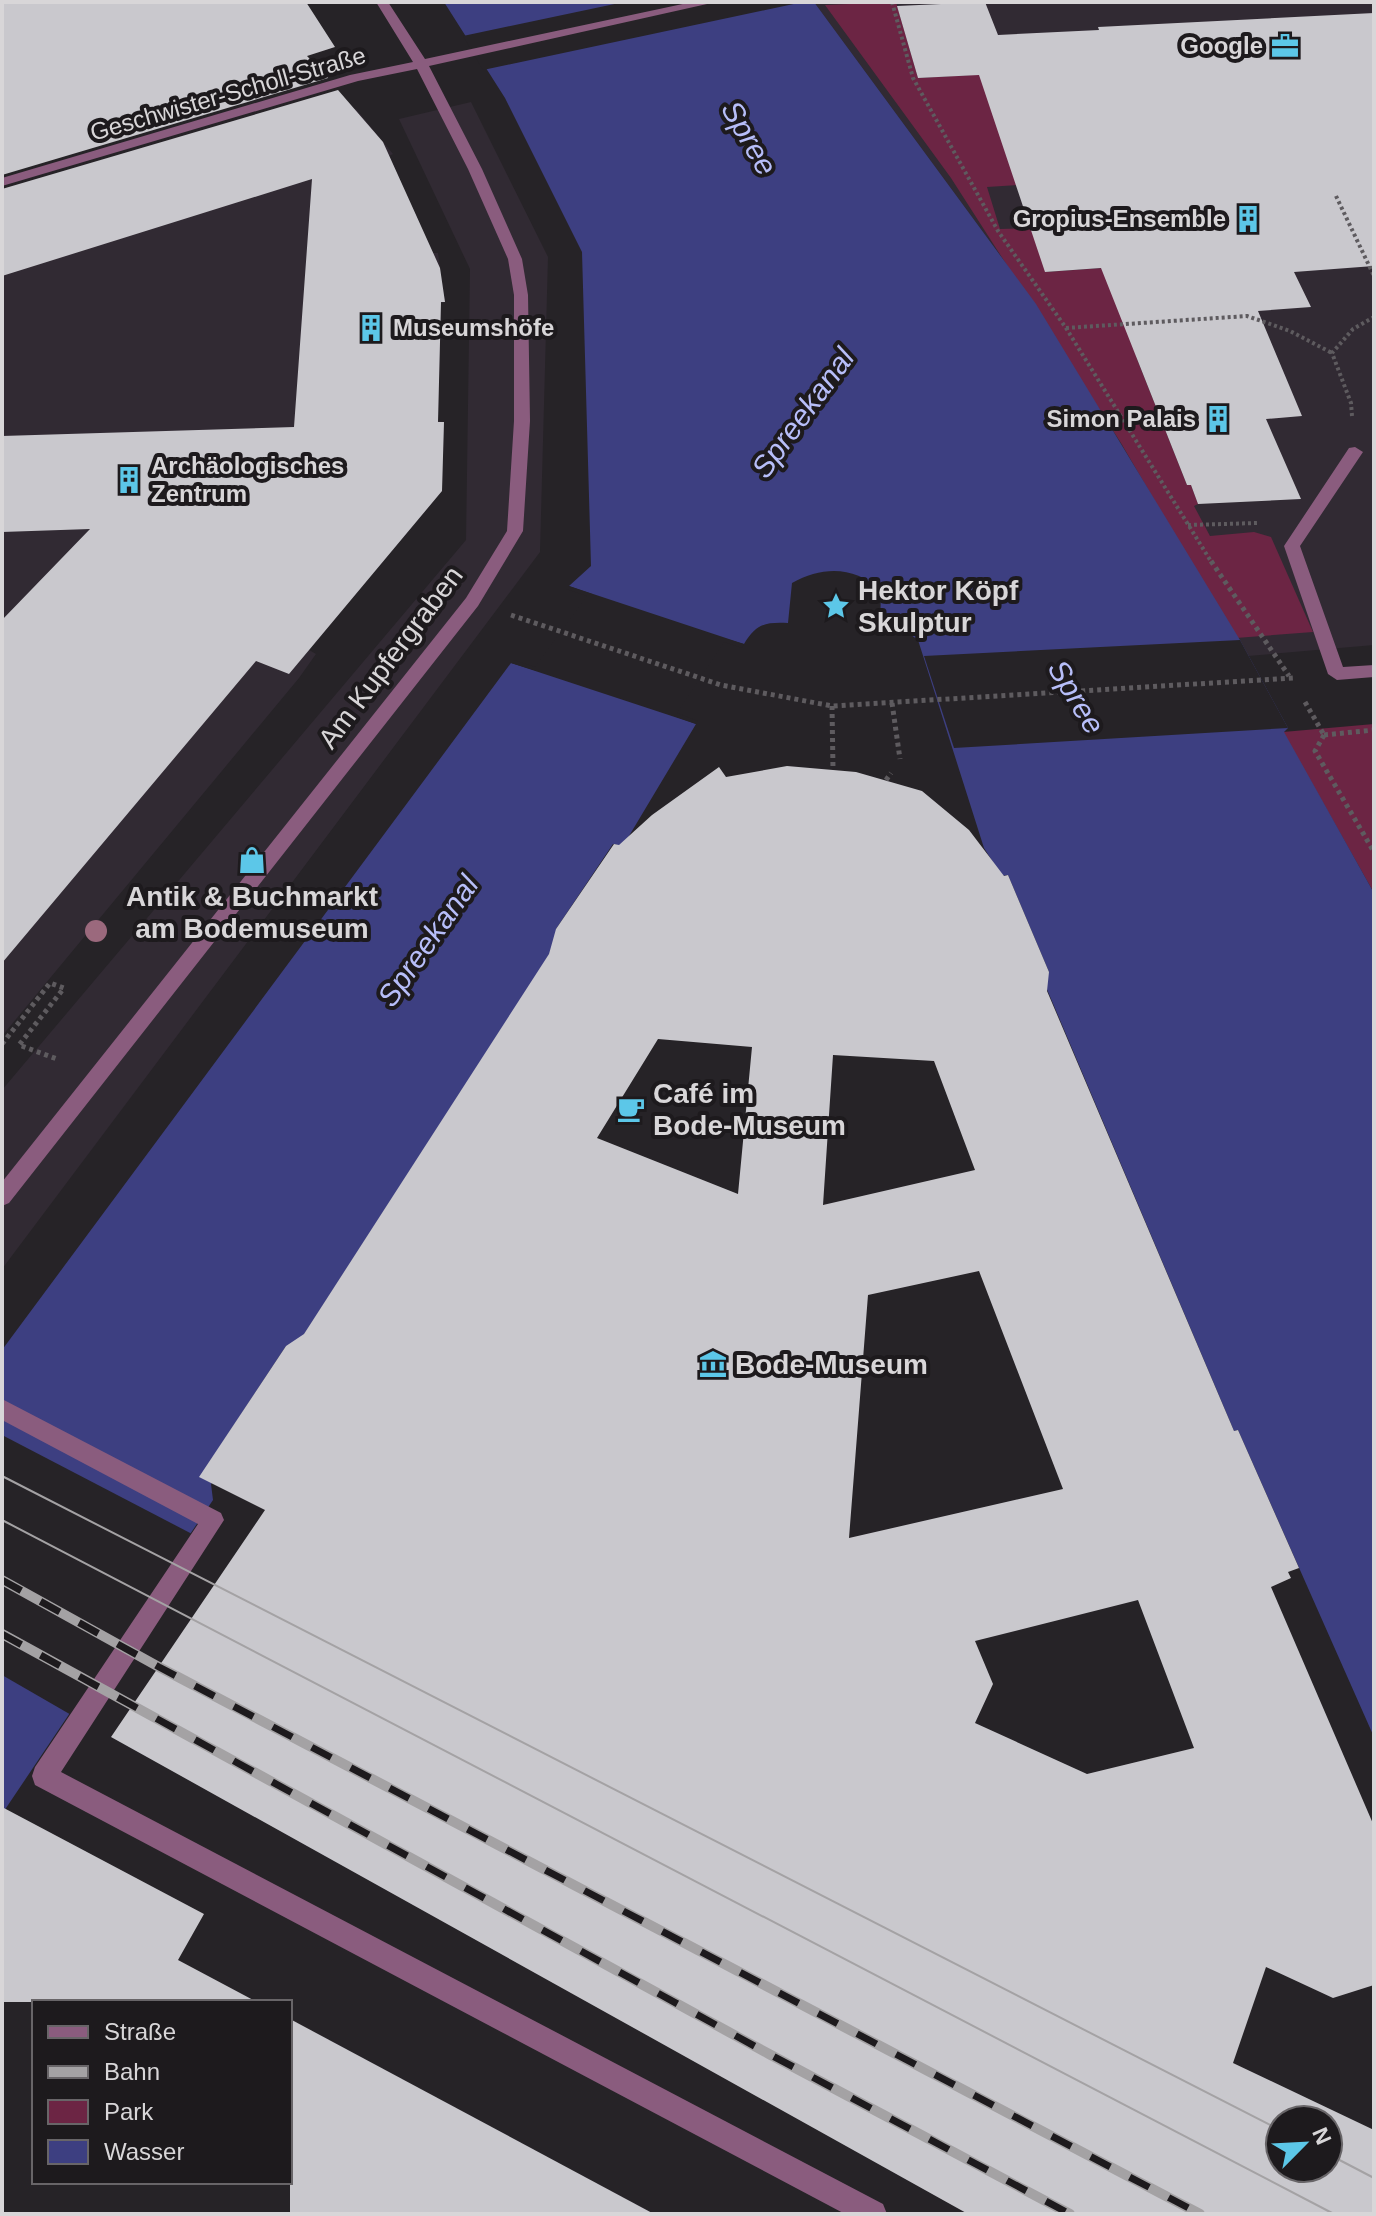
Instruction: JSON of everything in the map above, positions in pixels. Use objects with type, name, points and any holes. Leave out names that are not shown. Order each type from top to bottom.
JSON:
[{"type":"street","name":"Am Kupfergraben","points":[[2,1197],[472,602],[515,531],[522,421],[521,295],[515,259],[475,169],[421,64],[382,2]]},
{"type":"street","name":"Geschwister-Scholl-Straße","points":[[2,182],[355,78],[710,2]]},
{"type":"street","points":[[1355,452],[1292,546],[1337,674],[1374,671]]},
{"type":"street","points":[[2,1409],[213,1520],[44,1776],[873,2214]]},
{"type":"path","points":[[892,2],[913,78],[998,231],[1066,328],[1187,525],[1297,689]]},
{"type":"path","points":[[1336,196],[1374,276]]},
{"type":"path","points":[[1066,328],[1247,316],[1290,331],[1332,353],[1351,403],[1355,452]]},
{"type":"path","points":[[1332,353],[1353,329],[1374,317]]},
{"type":"path","points":[[1187,525],[1283,522],[1292,546]]},
{"type":"path","points":[[539,625],[721,685],[832,706],[1291,678]]},
{"type":"path","points":[[1304,701],[1324,735]]},
{"type":"path","points":[[892,703],[900,759]]},
{"type":"path","points":[[832,706],[833,769]]},
{"type":"path","points":[[1324,735],[1374,730]]},
{"type":"path","points":[[1324,735],[1315,751],[1374,852]]},
{"type":"path","points":[[886,780],[891,773]]},
{"type":"path","points":[[2,1044],[50,983],[64,988],[19,1045]]},
{"type":"shaded area","points":[[814,2],[1374,2],[1374,645],[1248,656],[1036,304]]},
{"type":"shaded area","name":"Antik & Buchmarkt am Bodemuseum","points":[[471,102],[548,257],[540,552],[2,1269],[2,1090],[466,540],[470,269],[399,119]]},
{"type":"shaded area","points":[[356,109],[393,154],[389,156],[433,253],[438,253],[445,302],[441,303],[438,421],[444,422],[442,491],[309,650],[316,654],[299,678],[2,1036],[2,219]]},
{"type":"green space","points":[[896,2],[918,78],[1008,73],[1018,185],[987,187],[1000,229],[1033,228],[1046,272],[1118,267],[1137,359],[1187,485],[1191,485],[1198,504],[1194,506],[1210,536],[1254,532],[1271,537],[1313,632],[1236,638],[1232,633],[1121,443],[951,178],[825,5]]},
{"type":"green space","points":[[1374,724],[1374,893],[1283,732]]},
{"type":"water","points":[[444,2],[814,2],[1036,304],[1240,640],[1288,728],[1284,732],[1374,893],[1374,1737],[1238,1430],[1234,1431],[1043,980],[1049,972],[1008,875],[1002,876],[984,848],[918,640],[904,630],[880,628],[881,591],[871,583],[850,573],[827,571],[792,583],[788,623],[762,626],[744,644],[723,638],[671,715],[696,724],[623,846],[613,844],[556,929],[558,941],[298,1344],[286,1346],[207,1466],[215,1479],[211,1484],[213,1500],[2,1814],[2,1350],[511,663],[537,671],[592,594],[569,586],[591,566],[582,252],[505,98]]},
{"type":"pier","points":[[624,2],[803,2],[483,70],[463,36]]},
{"type":"pier","points":[[569,586],[744,644],[742,648],[724,642],[677,713],[698,721],[696,724],[511,663],[514,660],[535,667],[587,596],[566,589]]},
{"type":"pier","points":[[1240,640],[1288,728],[954,748],[924,656]]},
{"type":"pier","points":[[2,1435],[194,1535],[73,1716],[2,1675]]},
{"type":"building","points":[[2,2],[306,2],[335,47],[307,56],[328,78],[2,175]]},
{"type":"building","points":[[985,2],[998,35],[1374,13],[1374,266],[1294,272],[1311,307],[1258,311],[1302,416],[1266,419],[1301,499],[1198,504],[1191,485],[1187,485],[1101,268],[1045,272],[979,75],[918,78],[897,6]]},
{"type":"building","points":[[338,90],[383,142],[440,268],[445,302],[441,302],[438,422],[444,422],[442,491],[289,674],[256,661],[2,963],[2,620],[90,529],[2,532],[2,436],[294,427],[312,179],[2,276],[2,189]]},
{"type":"building","name":"Bode-Museum","points":[[787,766],[856,772],[922,791],[969,830],[1004,876],[1008,875],[1049,972],[1047,991],[1234,1431],[1238,1430],[1299,1568],[1288,1572],[1291,1578],[1271,1587],[1374,1826],[1374,1985],[1333,1998],[1266,1967],[1233,2063],[1319,2104],[1264,2104],[1264,2184],[1344,2184],[1344,2116],[1374,2130],[1374,2214],[968,2214],[111,1737],[265,1510],[199,1477],[286,1346],[304,1334],[549,954],[556,929],[614,844],[619,845],[652,815],[719,767],[726,777]],"holes":[[[658,1039],[752,1047],[738,1194],[597,1138]],[[833,1055],[934,1061],[975,1170],[823,1205]],[[979,1271],[1063,1489],[849,1538],[868,1295]],[[1138,1600],[1194,1748],[1087,1774],[975,1723],[993,1684],[975,1641]]]},
{"type":"building","points":[[2,1807],[204,1914],[178,1960],[253,2000],[32,2000],[2,2002]]},
{"type":"building","points":[[292,2020],[654,2214],[290,2214]]},
{"type":"tram line","points":[[2,1476],[1264,2122]]},
{"type":"tram line","points":[[2,1520],[1334,2214]]},
{"type":"tram line","points":[[1344,2162],[1374,2178]]},
{"type":"railway","points":[[2,1580],[159,1667],[1200,2214]]},
{"type":"railway","points":[[2,1634],[769,2054],[1070,2214]]},
{"type":"place","name":"Google","points":[[1285,46]]},
{"type":"place","name":"Gropius-Ensemble","points":[[1248,219]]},
{"type":"place","name":"Museumshöfe","points":[[371,328]]},
{"type":"place","name":"Simon Palais","points":[[1218,419]]},
{"type":"place","name":"Archäologisches Zentrum","points":[[129,480]]},
{"type":"place","name":"Hektor Köpf Skulptur","points":[[836,606]]},
{"type":"place","name":"Antik & Buchmarkt am Bodemuseum","points":[[252,860]]},
{"type":"place","name":"Café im Bode-Museum","points":[[631,1109]]},
{"type":"place","name":"Bode-Museum","points":[[713,1364]]},
{"type":"water label","name":"Spree","points":[[749,138]]},
{"type":"water label","name":"Spreekanal","points":[[803,413]]},
{"type":"water label","name":"Spree","points":[[1076,697]]},
{"type":"water label","name":"Spreekanal","points":[[428,941]]}]
